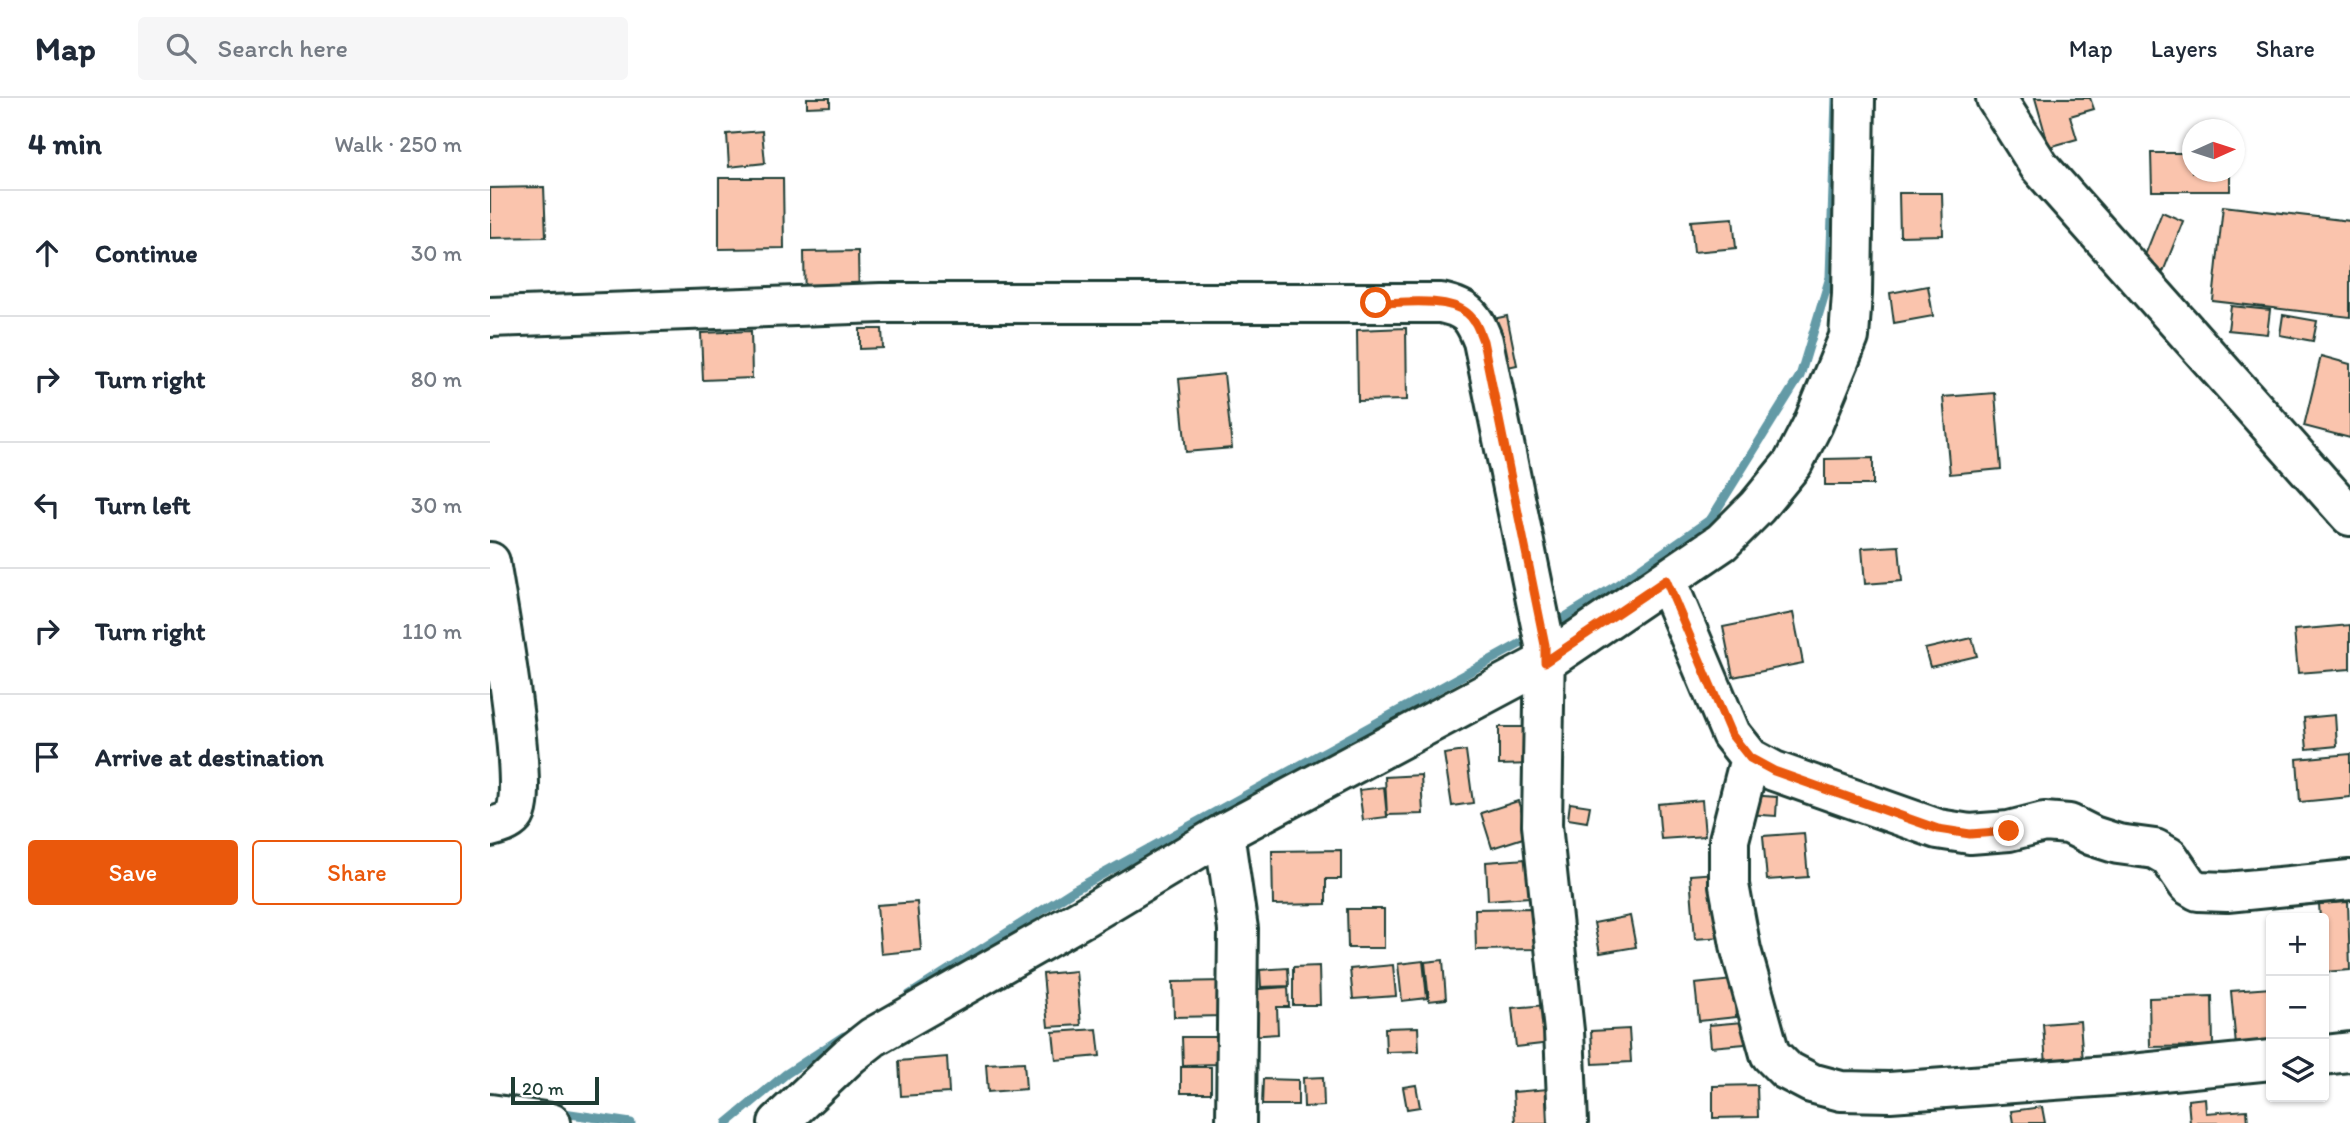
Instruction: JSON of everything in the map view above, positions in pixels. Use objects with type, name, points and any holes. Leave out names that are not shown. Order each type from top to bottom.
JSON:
[{"type":"street","points":[[778,1123],[873,1037],[1084,917],[1543,643],[1666,580],[1722,542],[1757,507],[1793,463],[1813,424],[1849,337],[1856,98]]},
{"type":"street","points":[[1997,98],[2039,166],[2350,516]]},
{"type":"street","points":[[490,317],[881,303],[1441,303],[1458,307],[1469,314],[1483,341],[1543,643],[1542,825],[1564,1031],[1568,1123]]},
{"type":"street","points":[[490,562],[502,722],[518,808],[514,817],[490,827]]},
{"type":"street","points":[[1666,580],[1731,734],[1750,758],[1774,771],[1938,829],[1970,834],[2009,831],[2044,822],[2068,824],[2118,844],[2155,849],[2169,857],[2188,885],[2198,891],[2227,892],[2350,880]]},
{"type":"street","points":[[1750,758],[1729,840],[1729,886],[1741,950],[1770,1054],[1786,1070],[1811,1083],[1841,1091],[1890,1092],[2122,1075],[2266,1061]]},
{"type":"street","points":[[1224,832],[1238,929],[1236,1123]]},
{"type":"street","points":[[2329,1054],[2350,1052]]},
{"type":"street","points":[[490,1114],[551,1123]]},
{"type":"building","points":[[807,98],[830,98],[830,106],[807,107]]},
{"type":"building","points":[[2035,98],[2090,98],[2094,109],[2070,116],[2077,139],[2049,147]]},
{"type":"building","points":[[762,131],[765,163],[729,167],[727,134]]},
{"type":"building","points":[[2151,153],[2182,153],[2182,182],[2230,182],[2230,191],[2152,191]]},
{"type":"building","points":[[719,178],[783,178],[784,248],[719,249]]},
{"type":"building","points":[[544,187],[546,237],[490,238],[490,188]]},
{"type":"building","points":[[1899,193],[1942,193],[1943,235],[1900,236]]},
{"type":"building","points":[[2223,206],[2350,221],[2350,317],[2213,301]]},
{"type":"building","points":[[2162,212],[2183,221],[2163,272],[2142,263]]},
{"type":"building","points":[[1733,218],[1736,248],[1694,252],[1691,221]]},
{"type":"building","points":[[858,251],[859,302],[805,304],[804,252]]},
{"type":"building","points":[[1928,286],[1933,316],[1894,323],[1890,293]]},
{"type":"building","points":[[2231,306],[2270,310],[2267,334],[2228,330]]},
{"type":"building","points":[[2283,315],[2317,321],[2313,341],[2280,335]]},
{"type":"building","points":[[1507,316],[1517,365],[1494,370],[1484,321]]},
{"type":"building","points":[[1406,328],[1407,400],[1358,401],[1357,330]]},
{"type":"building","points":[[860,329],[882,329],[883,348],[860,349]]},
{"type":"building","points":[[751,331],[752,378],[703,380],[701,333]]},
{"type":"building","points":[[2321,356],[2350,364],[2350,438],[2304,426]]},
{"type":"building","points":[[1224,374],[1232,448],[1186,452],[1179,379]]},
{"type":"building","points":[[1995,393],[2001,469],[1950,474],[1943,397]]},
{"type":"building","points":[[1873,458],[1873,485],[1825,485],[1825,459]]},
{"type":"building","points":[[1899,546],[1902,581],[1865,584],[1862,548]]},
{"type":"building","points":[[1793,613],[1803,663],[1733,677],[1723,627]]},
{"type":"building","points":[[2350,625],[2350,669],[2298,673],[2294,630]]},
{"type":"building","points":[[1972,638],[1977,656],[1930,667],[1925,649]]},
{"type":"building","points":[[2335,715],[2337,746],[2307,749],[2304,718]]},
{"type":"building","points":[[1499,727],[1534,727],[1535,764],[1499,765]]},
{"type":"building","points":[[1466,751],[1473,803],[1452,806],[1444,754]]},
{"type":"building","points":[[2350,754],[2350,797],[2300,802],[2297,759]]},
{"type":"building","points":[[1421,775],[1423,814],[1387,815],[1385,777]]},
{"type":"building","points":[[1384,787],[1387,817],[1363,820],[1359,790]]},
{"type":"building","points":[[1749,795],[1777,797],[1776,816],[1747,814]]},
{"type":"building","points":[[1702,800],[1705,836],[1661,839],[1658,804]]},
{"type":"building","points":[[1518,801],[1529,836],[1492,848],[1481,813]]},
{"type":"building","points":[[1570,803],[1590,806],[1587,822],[1568,819]]},
{"type":"building","points":[[1804,833],[1808,877],[1767,880],[1763,836]]},
{"type":"building","points":[[1341,850],[1341,879],[1326,879],[1326,904],[1273,905],[1272,851]]},
{"type":"building","points":[[1526,859],[1529,897],[1488,900],[1486,862]]},
{"type":"building","points":[[1717,873],[1722,937],[1695,939],[1690,875]]},
{"type":"building","points":[[917,902],[921,950],[881,954],[877,905]]},
{"type":"building","points":[[2348,902],[2350,970],[2329,972],[2329,913],[2320,913],[2319,904]]},
{"type":"building","points":[[1536,908],[1537,949],[1476,950],[1475,909]]},
{"type":"building","points":[[1347,909],[1384,909],[1384,948],[1348,948]]},
{"type":"building","points":[[1630,916],[1636,947],[1600,953],[1594,923]]},
{"type":"building","points":[[1443,960],[1446,999],[1429,1001],[1425,962]]},
{"type":"building","points":[[1423,961],[1427,998],[1402,1001],[1398,964]]},
{"type":"building","points":[[1393,965],[1396,996],[1353,999],[1350,969]]},
{"type":"building","points":[[1319,966],[1320,1005],[1293,1005],[1293,967]]},
{"type":"building","points":[[1288,968],[1289,986],[1261,987],[1260,970]]},
{"type":"building","points":[[1076,971],[1081,1025],[1048,1027],[1043,974]]},
{"type":"building","points":[[1733,980],[1736,1017],[1699,1021],[1695,984]]},
{"type":"building","points":[[1223,981],[1224,1016],[1174,1017],[1173,982]]},
{"type":"building","points":[[1288,987],[1289,1007],[1277,1007],[1278,1034],[1249,1036],[1246,990]]},
{"type":"building","points":[[2266,988],[2266,1044],[2236,1046],[2231,991]]},
{"type":"building","points":[[2212,996],[2213,1046],[2150,1047],[2149,998]]},
{"type":"building","points":[[1546,1005],[1550,1043],[1516,1047],[1512,1008]]},
{"type":"building","points":[[1754,1021],[1756,1043],[1711,1047],[1709,1025]]},
{"type":"building","points":[[2080,1021],[2084,1076],[2047,1079],[2043,1024]]},
{"type":"building","points":[[1418,1027],[1419,1051],[1386,1052],[1385,1028]]},
{"type":"building","points":[[1097,1029],[1100,1056],[1056,1060],[1053,1032]]},
{"type":"building","points":[[1629,1029],[1631,1062],[1593,1064],[1591,1031]]},
{"type":"building","points":[[1182,1037],[1217,1037],[1218,1064],[1183,1065]]},
{"type":"building","points":[[947,1057],[949,1093],[901,1096],[899,1061]]},
{"type":"building","points":[[1024,1062],[1026,1089],[988,1092],[986,1064]]},
{"type":"building","points":[[1181,1067],[1211,1067],[1211,1093],[1181,1093]]},
{"type":"building","points":[[1323,1077],[1324,1106],[1304,1107],[1303,1078]]},
{"type":"building","points":[[1263,1079],[1298,1080],[1298,1105],[1262,1105]]},
{"type":"building","points":[[1416,1085],[1420,1107],[1407,1109],[1403,1087]]},
{"type":"building","points":[[1757,1085],[1758,1117],[1713,1118],[1713,1086]]},
{"type":"building","points":[[1560,1088],[1563,1123],[1515,1123],[1513,1092]]},
{"type":"building","points":[[2205,1098],[2206,1113],[2247,1110],[2248,1123],[2190,1123],[2188,1100]]},
{"type":"building","points":[[2042,1107],[2045,1123],[2013,1123],[2011,1111]]},
{"type":"waterway","points":[[1552,625],[1617,585],[1711,519],[1800,376],[1830,277],[1836,98]]},
{"type":"waterway","points":[[909,995],[1074,890],[1534,636]]},
{"type":"waterway","points":[[727,1123],[786,1074],[844,1036]]},
{"type":"waterway","points":[[557,1112],[631,1123]]},
{"type":"route","points":[[1376,303],[1441,303],[1458,307],[1469,314],[1476,324],[1483,341],[1545,645],[1545,662],[1666,580],[1731,734],[1750,758],[1774,771],[1938,829],[1970,834],[2009,831]]}]
